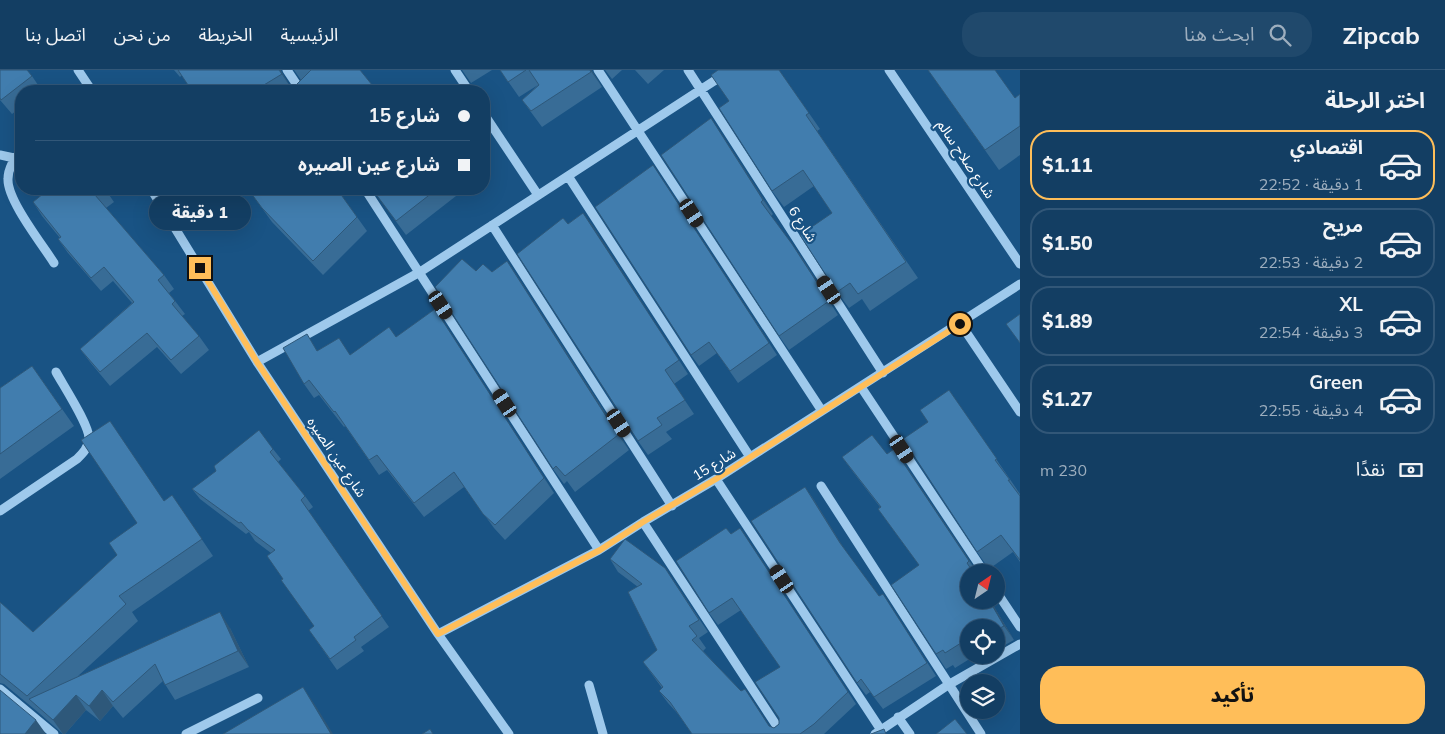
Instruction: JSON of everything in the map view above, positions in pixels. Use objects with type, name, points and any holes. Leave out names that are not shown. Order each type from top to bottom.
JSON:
[{"type":"street","points":[[78,70],[88,85]]},
{"type":"street","points":[[287,70],[297,85]]},
{"type":"street","points":[[455,70],[465,85]]},
{"type":"street","points":[[598,70],[822,411]]},
{"type":"street","name":"شارع 6","points":[[688,70],[883,373]]},
{"type":"street","points":[[257,362],[420,272],[730,70]]},
{"type":"street","name":"شارع صلاح سالم","points":[[889,70],[1020,264]]},
{"type":"street","points":[[490,123],[538,195]]},
{"type":"street","points":[[0,155],[15,155]]},
{"type":"street","points":[[15,162],[8,179],[12,199],[54,263]]},
{"type":"street","points":[[568,176],[750,457]]},
{"type":"street","name":"شارع عين الصيره","points":[[155,195],[257,362],[438,634],[509,734]]},
{"type":"street","points":[[370,195],[600,550]]},
{"type":"street","points":[[492,225],[672,506]]},
{"type":"street","name":"شارع 15","points":[[438,634],[600,550],[716,479],[1020,284]]},
{"type":"street","points":[[960,324],[1020,412]]},
{"type":"street","points":[[0,511],[77,459],[86,450],[89,438],[85,425],[56,372]]},
{"type":"street","points":[[861,387],[979,564]]},
{"type":"street","points":[[716,479],[878,732],[948,685],[1020,644]]},
{"type":"street","points":[[821,486],[981,734]]},
{"type":"street","points":[[643,522],[782,734]]},
{"type":"street","points":[[1005,605],[1020,627]]},
{"type":"street","points":[[589,685],[602,734]]},
{"type":"street","points":[[0,689],[54,734]]},
{"type":"street","points":[[186,734],[258,698]]},
{"type":"street","points":[[898,717],[910,734]]},
{"type":"building","points":[[0,70],[27,70],[32,76],[20,85],[15,85],[15,89],[1,100]]},
{"type":"building","points":[[178,70],[279,70],[282,74],[264,85],[188,85]]},
{"type":"building","points":[[311,70],[360,70],[372,85],[296,85]]},
{"type":"building","points":[[500,70],[526,70],[508,82]]},
{"type":"building","points":[[529,70],[590,70],[591,72],[531,111],[522,100],[539,85]]},
{"type":"building","points":[[718,70],[779,70],[809,113],[806,115],[906,262],[858,294],[850,283],[837,292],[800,235],[832,213],[803,170],[772,191],[719,108],[729,101],[711,75]]},
{"type":"building","points":[[928,70],[995,70],[1015,98],[1020,94],[1020,126],[985,150]]},
{"type":"building","points":[[711,118],[763,200],[761,202],[792,244],[829,301],[779,336],[661,155]]},
{"type":"building","points":[[653,165],[769,343],[730,371],[709,342],[691,355],[595,207]]},
{"type":"building","points":[[42,195],[95,195],[164,275],[158,280],[175,301],[172,304],[199,336],[171,360],[147,333],[100,372],[80,349],[134,302],[104,267],[91,278],[58,239],[61,237],[33,202]]},
{"type":"building","points":[[252,195],[341,195],[357,217],[313,261],[262,208]]},
{"type":"building","points":[[376,195],[429,195],[396,221]]},
{"type":"building","points":[[583,213],[679,360],[665,370],[685,400],[657,418],[662,425],[638,441],[517,254],[563,218],[568,224]]},
{"type":"building","points":[[462,259],[476,271],[483,264],[492,272],[507,261],[618,435],[565,476],[556,466],[553,469],[435,287]]},
{"type":"building","points":[[435,309],[544,478],[495,525],[483,514],[454,472],[414,503],[377,455],[369,460],[335,411],[309,380],[304,384],[283,348],[307,334],[317,351],[339,338],[350,355],[389,327],[396,337]]},
{"type":"building","points":[[1020,314],[1020,343],[1006,324]]},
{"type":"building","points":[[32,366],[62,409],[0,454],[0,388]]},
{"type":"building","points":[[949,390],[1020,496],[1020,560],[1001,535],[977,552],[903,439],[928,422],[920,410]]},
{"type":"building","points":[[110,421],[164,501],[172,495],[202,539],[119,596],[126,604],[27,696],[0,674],[0,602],[33,632],[117,555],[109,543],[137,523],[81,440]]},
{"type":"building","points":[[259,430],[273,449],[270,452],[305,496],[301,500],[382,616],[354,637],[356,640],[330,659],[309,630],[314,626],[281,580],[283,579],[267,556],[275,550],[248,530],[241,522],[239,523],[192,489],[216,471],[214,466]]},
{"type":"building","points":[[872,435],[887,454],[894,449],[969,561],[968,564],[960,564],[960,609],[994,609],[1000,619],[960,619],[960,644],[945,653],[943,650],[936,654],[891,585],[919,565],[878,509],[881,507],[842,457]]},
{"type":"building","points":[[805,487],[840,543],[879,596],[883,594],[927,663],[874,697],[861,679],[857,683],[751,521]]},
{"type":"building","points":[[726,528],[731,534],[740,528],[848,692],[814,724],[800,734],[692,734],[670,702],[659,691],[663,687],[643,662],[657,650],[628,592],[642,584],[610,559],[625,539],[665,568],[699,620],[689,626],[697,636],[692,640],[741,691],[745,689],[769,726],[774,728],[779,724],[779,718],[755,682],[780,667],[732,598],[709,613],[676,561]]},
{"type":"building","points":[[220,612],[238,651],[165,685],[155,664],[113,702],[102,690],[89,706],[76,695],[53,720],[29,699]]},
{"type":"building","points":[[303,687],[331,734],[223,734]]},
{"type":"building","points":[[0,690],[36,720],[25,734],[0,734]]},
{"type":"building","points":[[955,719],[967,734],[936,734]]},
{"type":"building","points":[[430,729],[433,734],[422,734]]},
{"type":"building","points":[[884,729],[886,734],[871,734]]},
{"type":"route","points":[[200,268],[257,362],[438,634],[600,550],[716,479],[960,324]]}]
